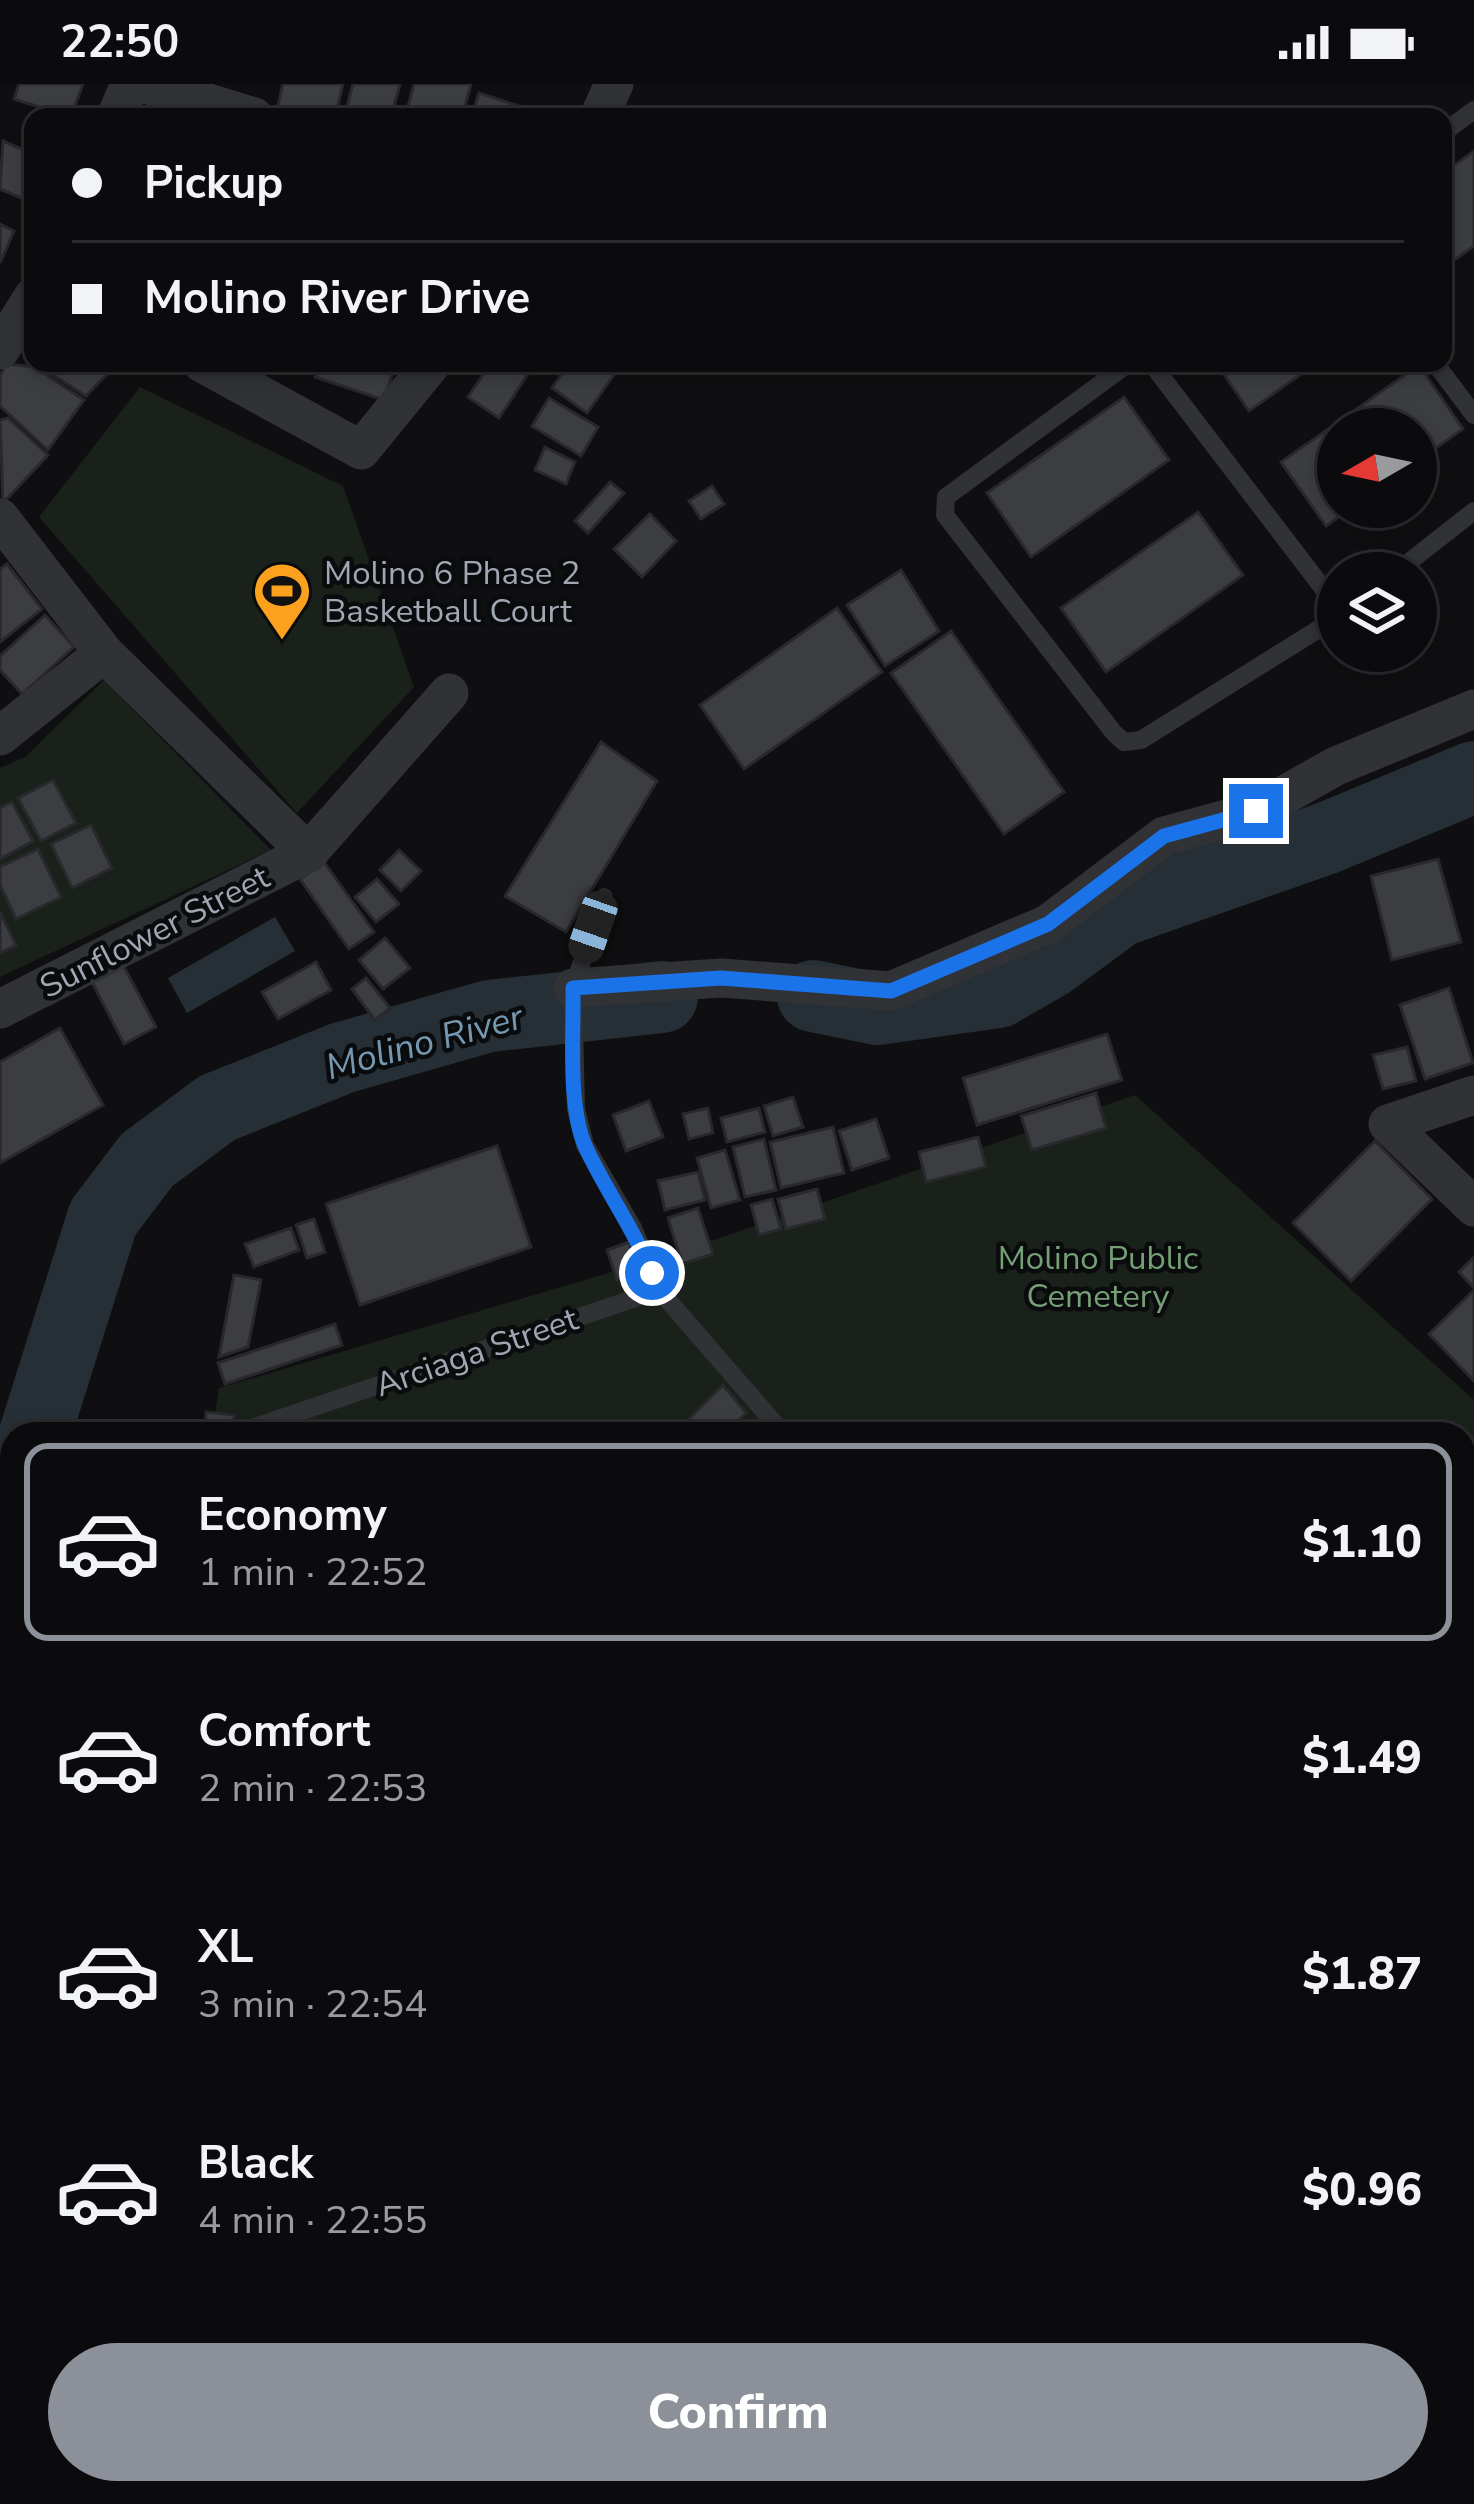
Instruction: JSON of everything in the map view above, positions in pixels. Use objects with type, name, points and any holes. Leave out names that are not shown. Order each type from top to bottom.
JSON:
[{"type":"street","points":[[146,84],[225,108]]},
{"type":"street","points":[[0,350],[24,311]]},
{"type":"street","points":[[218,372],[361,450],[425,372]]},
{"type":"street","points":[[0,518],[104,653],[308,853],[449,693]]},
{"type":"street","points":[[0,736],[104,653]]},
{"type":"street","points":[[573,988],[721,978],[891,991],[1048,924],[1164,836],[1256,811],[1336,766],[1474,709]]},
{"type":"street","name":"Sunflower Street","points":[[0,1009],[308,853]]},
{"type":"street","points":[[1474,1095],[1388,1124],[1474,1207]]},
{"type":"lane","points":[[1117,372],[946,497],[944,506],[945,515],[1114,733],[1124,742],[1141,740],[1317,627]]},
{"type":"lane","points":[[1158,372],[1317,585]]},
{"type":"lane","points":[[1443,372],[1474,415]]},
{"type":"lane","points":[[1422,552],[1474,511]]},
{"type":"lane","points":[[604,897],[573,988],[576,1109],[585,1145],[633,1228],[659,1290],[774,1422]]},
{"type":"lane","name":"Arciaga Street","points":[[270,1422],[659,1290]]},
{"type":"green space","points":[[140,387],[343,486],[414,687],[297,813],[39,517]]},
{"type":"green space","points":[[104,680],[271,850],[0,977],[0,768],[25,757]]},
{"type":"green space","name":"Molino Public Cemetery","points":[[1135,1095],[1474,1400],[1474,1422],[214,1422],[219,1388],[676,1253]]},
{"type":"shaded area","points":[[275,917],[295,951],[187,1013],[168,978]]},
{"type":"building","points":[[19,84],[83,84],[74,108],[42,108],[14,99]]},
{"type":"building","points":[[283,84],[343,84],[337,108],[277,108]]},
{"type":"building","points":[[353,84],[400,84],[393,108],[346,108]]},
{"type":"building","points":[[414,84],[471,84],[464,108],[407,108]]},
{"type":"building","points":[[479,93],[525,108],[474,108]]},
{"type":"building","points":[[3,141],[24,150],[24,199],[0,189]]},
{"type":"building","points":[[1474,151],[1474,246],[1452,262],[1452,167]]},
{"type":"building","points":[[0,224],[14,231],[0,263]]},
{"type":"building","points":[[7,364],[24,366],[24,372],[42,372],[84,400],[48,450],[0,406],[0,375]]},
{"type":"building","points":[[48,372],[109,372],[86,396]]},
{"type":"building","points":[[317,372],[393,372],[384,400],[315,377]]},
{"type":"building","points":[[485,372],[529,372],[499,418],[468,397]]},
{"type":"building","points":[[563,372],[616,372],[587,413],[552,388]]},
{"type":"building","points":[[1222,372],[1304,372],[1249,411]]},
{"type":"building","points":[[1409,372],[1424,372],[1463,429],[1437,447],[1437,408],[1358,408]]},
{"type":"building","points":[[1124,397],[1169,460],[1031,557],[987,493]]},
{"type":"building","points":[[549,398],[598,427],[581,456],[532,426]]},
{"type":"building","points":[[8,418],[48,455],[3,503],[0,420]]},
{"type":"building","points":[[1317,437],[1317,513],[1281,462]]},
{"type":"building","points":[[545,447],[575,462],[566,484],[535,470]]},
{"type":"building","points":[[610,482],[624,493],[588,533],[575,521]]},
{"type":"building","points":[[712,486],[724,504],[701,519],[689,501]]},
{"type":"building","points":[[1198,512],[1243,575],[1106,672],[1061,608]]},
{"type":"building","points":[[650,514],[676,541],[642,577],[614,549]]},
{"type":"building","points":[[7,564],[42,609],[0,642],[0,569]]},
{"type":"building","points":[[901,570],[939,631],[885,666],[847,605]]},
{"type":"building","points":[[837,608],[882,672],[744,769],[700,705]]},
{"type":"building","points":[[45,615],[74,647],[22,694],[0,670],[0,656]]},
{"type":"building","points":[[951,631],[1064,792],[1004,834],[891,673]]},
{"type":"building","points":[[601,742],[657,781],[566,932],[505,896]]},
{"type":"building","points":[[53,780],[76,823],[41,841],[18,798]]},
{"type":"building","points":[[12,802],[33,841],[0,859],[0,808]]},
{"type":"building","points":[[91,825],[112,868],[72,888],[51,844]]},
{"type":"building","points":[[38,849],[61,897],[16,919],[0,885],[0,867]]},
{"type":"building","points":[[399,850],[421,871],[401,891],[380,870]]},
{"type":"building","points":[[1438,859],[1461,942],[1392,960],[1371,876]]},
{"type":"building","points":[[324,862],[374,932],[349,949],[300,879]]},
{"type":"building","points":[[377,879],[399,904],[376,922],[355,897]]},
{"type":"building","points":[[0,912],[16,945],[0,953]]},
{"type":"building","points":[[385,938],[410,968],[383,989],[359,960]]},
{"type":"building","points":[[316,962],[331,990],[278,1019],[262,992]]},
{"type":"building","points":[[122,963],[156,1027],[124,1044],[91,980]]},
{"type":"building","points":[[366,978],[390,1008],[375,1020],[352,989]]},
{"type":"building","points":[[1449,988],[1473,1063],[1425,1079],[1400,1005]]},
{"type":"building","points":[[60,1028],[103,1105],[0,1163],[0,1062]]},
{"type":"building","points":[[1107,1034],[1122,1080],[977,1125],[963,1078]]},
{"type":"building","points":[[1407,1047],[1416,1081],[1383,1089],[1373,1055]]},
{"type":"building","points":[[1096,1093],[1106,1128],[1032,1150],[1021,1116]]},
{"type":"building","points":[[793,1097],[803,1127],[773,1136],[764,1106]]},
{"type":"building","points":[[649,1101],[663,1137],[626,1151],[613,1115]]},
{"type":"building","points":[[708,1108],[713,1133],[689,1139],[683,1114]]},
{"type":"building","points":[[759,1108],[765,1132],[727,1142],[721,1118]]},
{"type":"building","points":[[876,1119],[889,1158],[852,1170],[839,1131]]},
{"type":"building","points":[[833,1127],[844,1173],[781,1188],[770,1142]]},
{"type":"building","points":[[978,1137],[986,1167],[926,1182],[919,1152]]},
{"type":"building","points":[[764,1139],[776,1190],[745,1197],[733,1147]]},
{"type":"building","points":[[1375,1141],[1432,1199],[1351,1281],[1293,1223]]},
{"type":"building","points":[[497,1146],[531,1247],[360,1305],[326,1204]]},
{"type":"building","points":[[725,1150],[740,1200],[711,1208],[697,1158]]},
{"type":"building","points":[[698,1172],[705,1200],[665,1210],[658,1181]]},
{"type":"building","points":[[817,1189],[825,1219],[786,1229],[778,1199]]},
{"type":"building","points":[[772,1199],[781,1229],[759,1235],[751,1205]]},
{"type":"building","points":[[698,1208],[713,1254],[682,1264],[668,1218]]},
{"type":"building","points":[[314,1219],[325,1252],[307,1258],[296,1225]]},
{"type":"building","points":[[291,1228],[299,1250],[254,1267],[245,1244]]},
{"type":"building","points":[[629,1242],[639,1272],[617,1280],[607,1250]]},
{"type":"building","points":[[1474,1257],[1474,1287],[1473,1287],[1459,1272]]},
{"type":"building","points":[[234,1275],[261,1280],[248,1347],[219,1357]]},
{"type":"building","points":[[1474,1290],[1474,1381],[1429,1334]]},
{"type":"building","points":[[335,1324],[342,1345],[225,1384],[218,1363]]},
{"type":"building","points":[[723,1385],[746,1413],[737,1422],[687,1421]]},
{"type":"building","points":[[206,1412],[234,1415],[233,1422],[205,1422]]},
{"type":"waterway","name":"Molino River","points":[[813,996],[877,1009],[998,992],[1050,962],[1119,911],[1327,838],[1474,777]]},
{"type":"waterway","name":"Molino River","points":[[39,1422],[103,1218],[147,1160],[217,1108],[342,1058],[489,1016],[662,997]]},
{"type":"place","name":"Molino 6 Phase 2 Basketball Court","points":[[282,642]]},
{"type":"route","points":[[652,1273],[633,1228],[585,1145],[576,1109],[573,988],[721,978],[891,991],[1048,924],[1164,836],[1256,811]]}]
